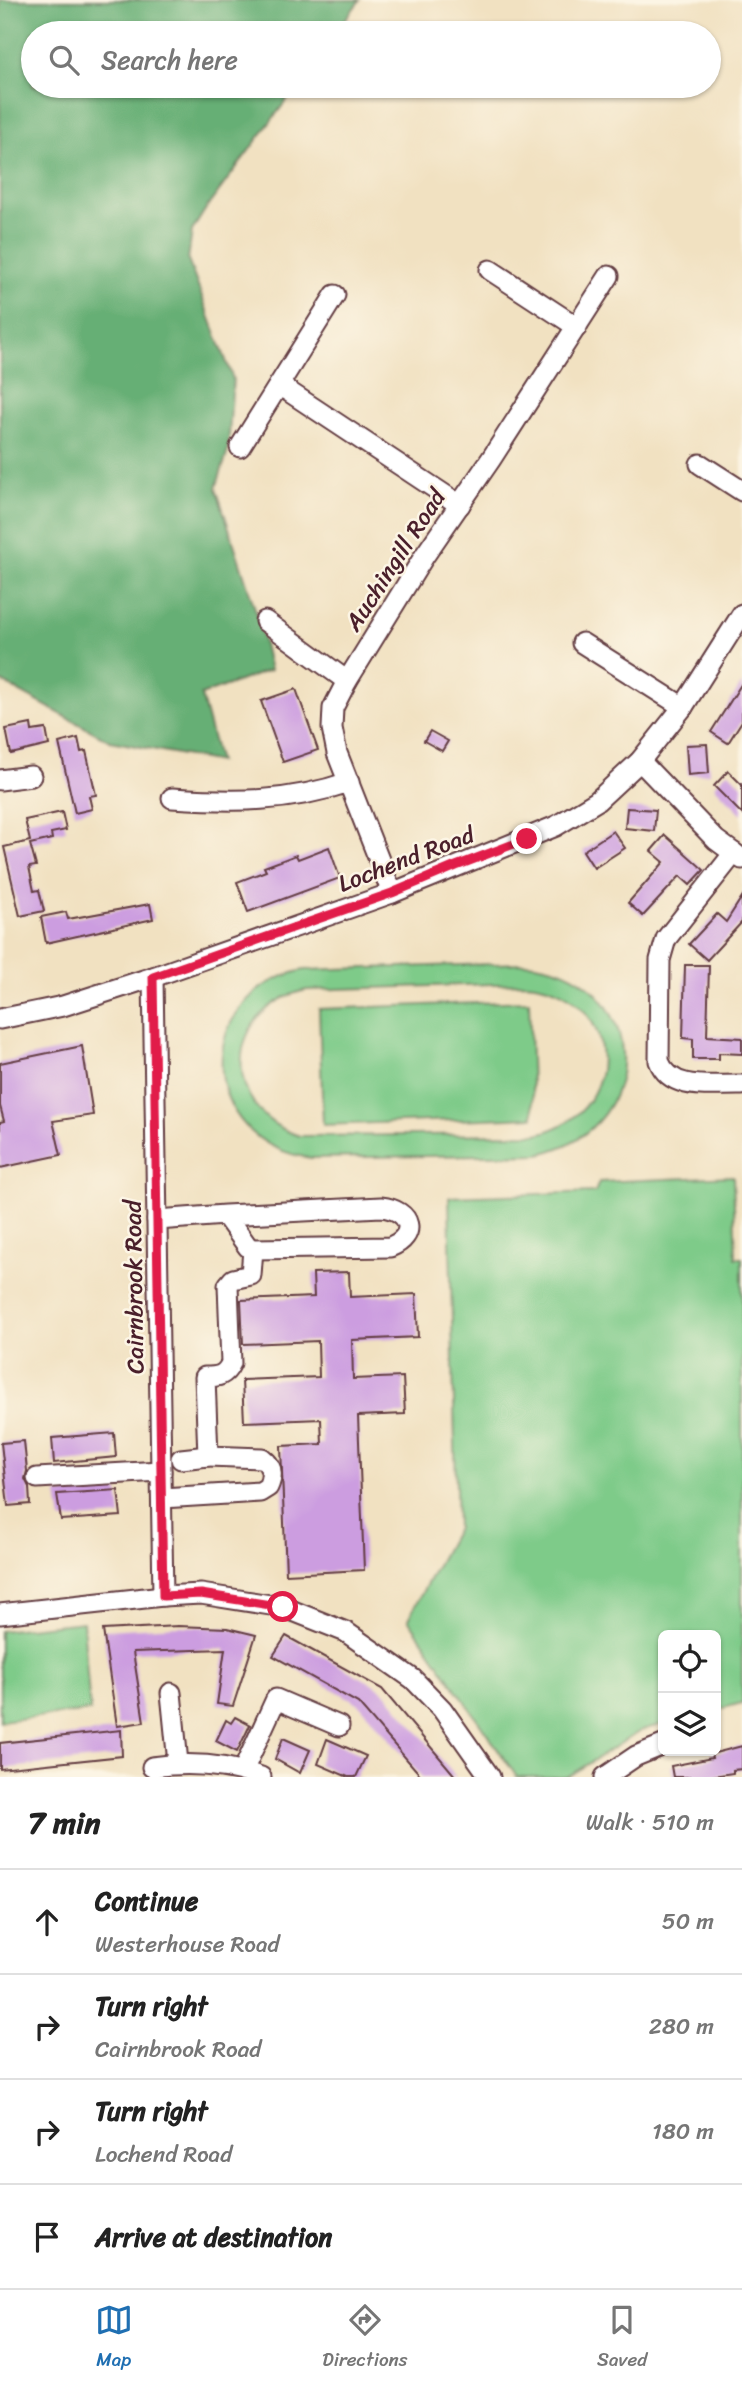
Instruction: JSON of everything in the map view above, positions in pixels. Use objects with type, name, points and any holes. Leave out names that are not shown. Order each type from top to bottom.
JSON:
[{"type":"street","points":[[490,270],[577,327]]},
{"type":"street","name":"Auchingill Road","points":[[392,893],[337,753],[332,728],[333,708],[343,687],[425,555],[609,276]]},
{"type":"street","points":[[240,447],[335,295]]},
{"type":"street","points":[[279,384],[460,505]]},
{"type":"street","points":[[700,464],[742,491]]},
{"type":"street","name":"Lochend Road","points":[[0,1018],[62,1006],[153,977],[392,893],[556,826],[614,788],[640,761],[683,708],[742,616]]},
{"type":"street","points":[[265,621],[343,687]]},
{"type":"street","points":[[582,643],[683,708]]},
{"type":"street","points":[[640,761],[716,839],[738,856],[666,939],[660,960],[659,1061],[667,1076],[682,1083],[742,1084]]},
{"type":"street","points":[[0,780],[31,776]]},
{"type":"street","points":[[172,798],[234,802],[315,794],[349,782]]},
{"type":"street","name":"Cairnbrook Road","points":[[153,977],[163,1596]]},
{"type":"street","points":[[157,1220],[225,1215],[395,1208],[404,1214],[408,1222],[405,1236],[398,1244],[390,1247],[253,1249],[248,1247],[225,1215]]},
{"type":"street","points":[[208,1456],[205,1377],[219,1377],[227,1371],[231,1363],[229,1285],[233,1279],[251,1275],[253,1249]]},
{"type":"street","points":[[162,1498],[260,1492],[268,1487],[272,1472],[268,1462],[262,1458],[208,1456],[181,1459]]},
{"type":"street","points":[[37,1478],[161,1471]]},
{"type":"street","points":[[0,1614],[201,1594],[283,1607],[346,1632],[413,1679],[442,1709],[490,1777]]},
{"type":"street","points":[[171,1693],[178,1763]]},
{"type":"street","points":[[152,1766],[178,1763],[220,1765],[252,1774],[276,1699],[340,1726]]},
{"type":"street","points":[[604,1777],[636,1756],[658,1747]]},
{"type":"green space","points":[[0,0],[360,0],[344,21],[21,21],[21,98],[288,98],[192,231],[188,260],[233,379],[228,451],[216,488],[258,618],[270,670],[201,695],[219,762],[110,741],[0,681]]},
{"type":"green space","points":[[525,963],[565,972],[595,992],[614,1020],[622,1051],[619,1084],[604,1114],[578,1138],[539,1154],[311,1158],[273,1147],[245,1126],[228,1098],[222,1067],[226,1036],[241,1007],[267,984],[304,970]],"holes":[[[525,983],[557,990],[580,1006],[595,1028],[602,1053],[599,1079],[588,1102],[567,1122],[537,1134],[300,1136],[274,1123],[255,1105],[244,1084],[242,1060],[247,1038],[259,1017],[279,1000],[307,990]]]},
{"type":"green space","points":[[529,1001],[533,1117],[323,1125],[319,1009]]},
{"type":"green space","points":[[733,1176],[736,1258],[742,1258],[742,1703],[721,1709],[721,1630],[658,1630],[658,1725],[642,1730],[567,1777],[517,1777],[408,1619],[457,1528],[449,1197],[595,1192],[599,1182]]},
{"type":"green space","points":[[83,1622],[90,1711],[0,1721],[0,1631]]},
{"type":"building","points":[[742,683],[742,721],[728,743],[711,732]]},
{"type":"building","points":[[296,689],[318,750],[283,762],[261,701]]},
{"type":"building","points":[[31,724],[32,731],[46,729],[49,745],[11,754],[6,729]]},
{"type":"building","points":[[430,731],[448,741],[442,751],[424,741]]},
{"type":"building","points":[[78,738],[81,752],[86,751],[96,795],[89,796],[92,809],[75,813],[59,743]]},
{"type":"building","points":[[707,744],[709,773],[688,775],[686,745]]},
{"type":"building","points":[[728,771],[742,785],[742,814],[714,786]]},
{"type":"building","points":[[627,808],[656,810],[654,831],[625,828]]},
{"type":"building","points":[[62,812],[66,830],[51,833],[52,839],[30,844],[36,866],[29,867],[34,891],[39,890],[44,911],[20,916],[4,847],[30,841],[25,820]]},
{"type":"building","points":[[613,831],[625,848],[594,868],[583,851]]},
{"type":"building","points":[[665,835],[704,870],[690,885],[680,876],[643,916],[628,903],[664,862],[651,851]]},
{"type":"building","points":[[329,847],[340,878],[248,912],[237,882],[266,871],[264,867],[296,855],[298,859]]},
{"type":"building","points":[[742,897],[742,922],[707,960],[689,944],[717,914],[726,922]]},
{"type":"building","points":[[150,904],[153,919],[46,943],[41,917],[66,912],[68,919]]},
{"type":"building","points":[[685,965],[709,965],[707,1036],[742,1038],[742,1054],[719,1053],[719,1059],[693,1059],[693,1039],[683,1038]]},
{"type":"building","points":[[82,1046],[93,1115],[53,1121],[61,1155],[0,1168],[0,1122],[4,1121],[0,1106],[0,1063]]},
{"type":"building","points":[[349,1272],[350,1297],[416,1294],[418,1337],[352,1340],[353,1379],[403,1377],[405,1414],[358,1416],[364,1570],[286,1574],[281,1446],[322,1444],[321,1419],[244,1422],[242,1380],[319,1377],[318,1341],[243,1344],[241,1300],[314,1297],[313,1273]]},
{"type":"building","points":[[114,1433],[116,1457],[54,1463],[52,1438]]},
{"type":"building","points":[[24,1441],[27,1471],[25,1479],[29,1487],[30,1504],[8,1506],[1,1443]]},
{"type":"building","points":[[118,1490],[121,1516],[61,1520],[57,1494]]},
{"type":"building","points":[[178,1626],[227,1628],[256,1635],[233,1706],[217,1704],[225,1649],[133,1652],[144,1722],[117,1726],[103,1630]]},
{"type":"building","points":[[286,1636],[382,1689],[456,1777],[422,1777],[358,1703],[273,1656]]},
{"type":"building","points":[[235,1717],[250,1725],[237,1752],[216,1741],[226,1720],[231,1723]]},
{"type":"building","points":[[121,1730],[122,1756],[0,1769],[0,1743]]},
{"type":"building","points":[[283,1738],[310,1750],[300,1773],[275,1759]]},
{"type":"building","points":[[327,1739],[366,1756],[356,1777],[348,1777],[318,1764]]},
{"type":"building","points":[[742,1746],[742,1769],[706,1777],[673,1777],[671,1766],[721,1756],[721,1751]]},
{"type":"route","points":[[283,1607],[201,1594],[163,1596],[153,977],[392,893],[527,839]]}]
